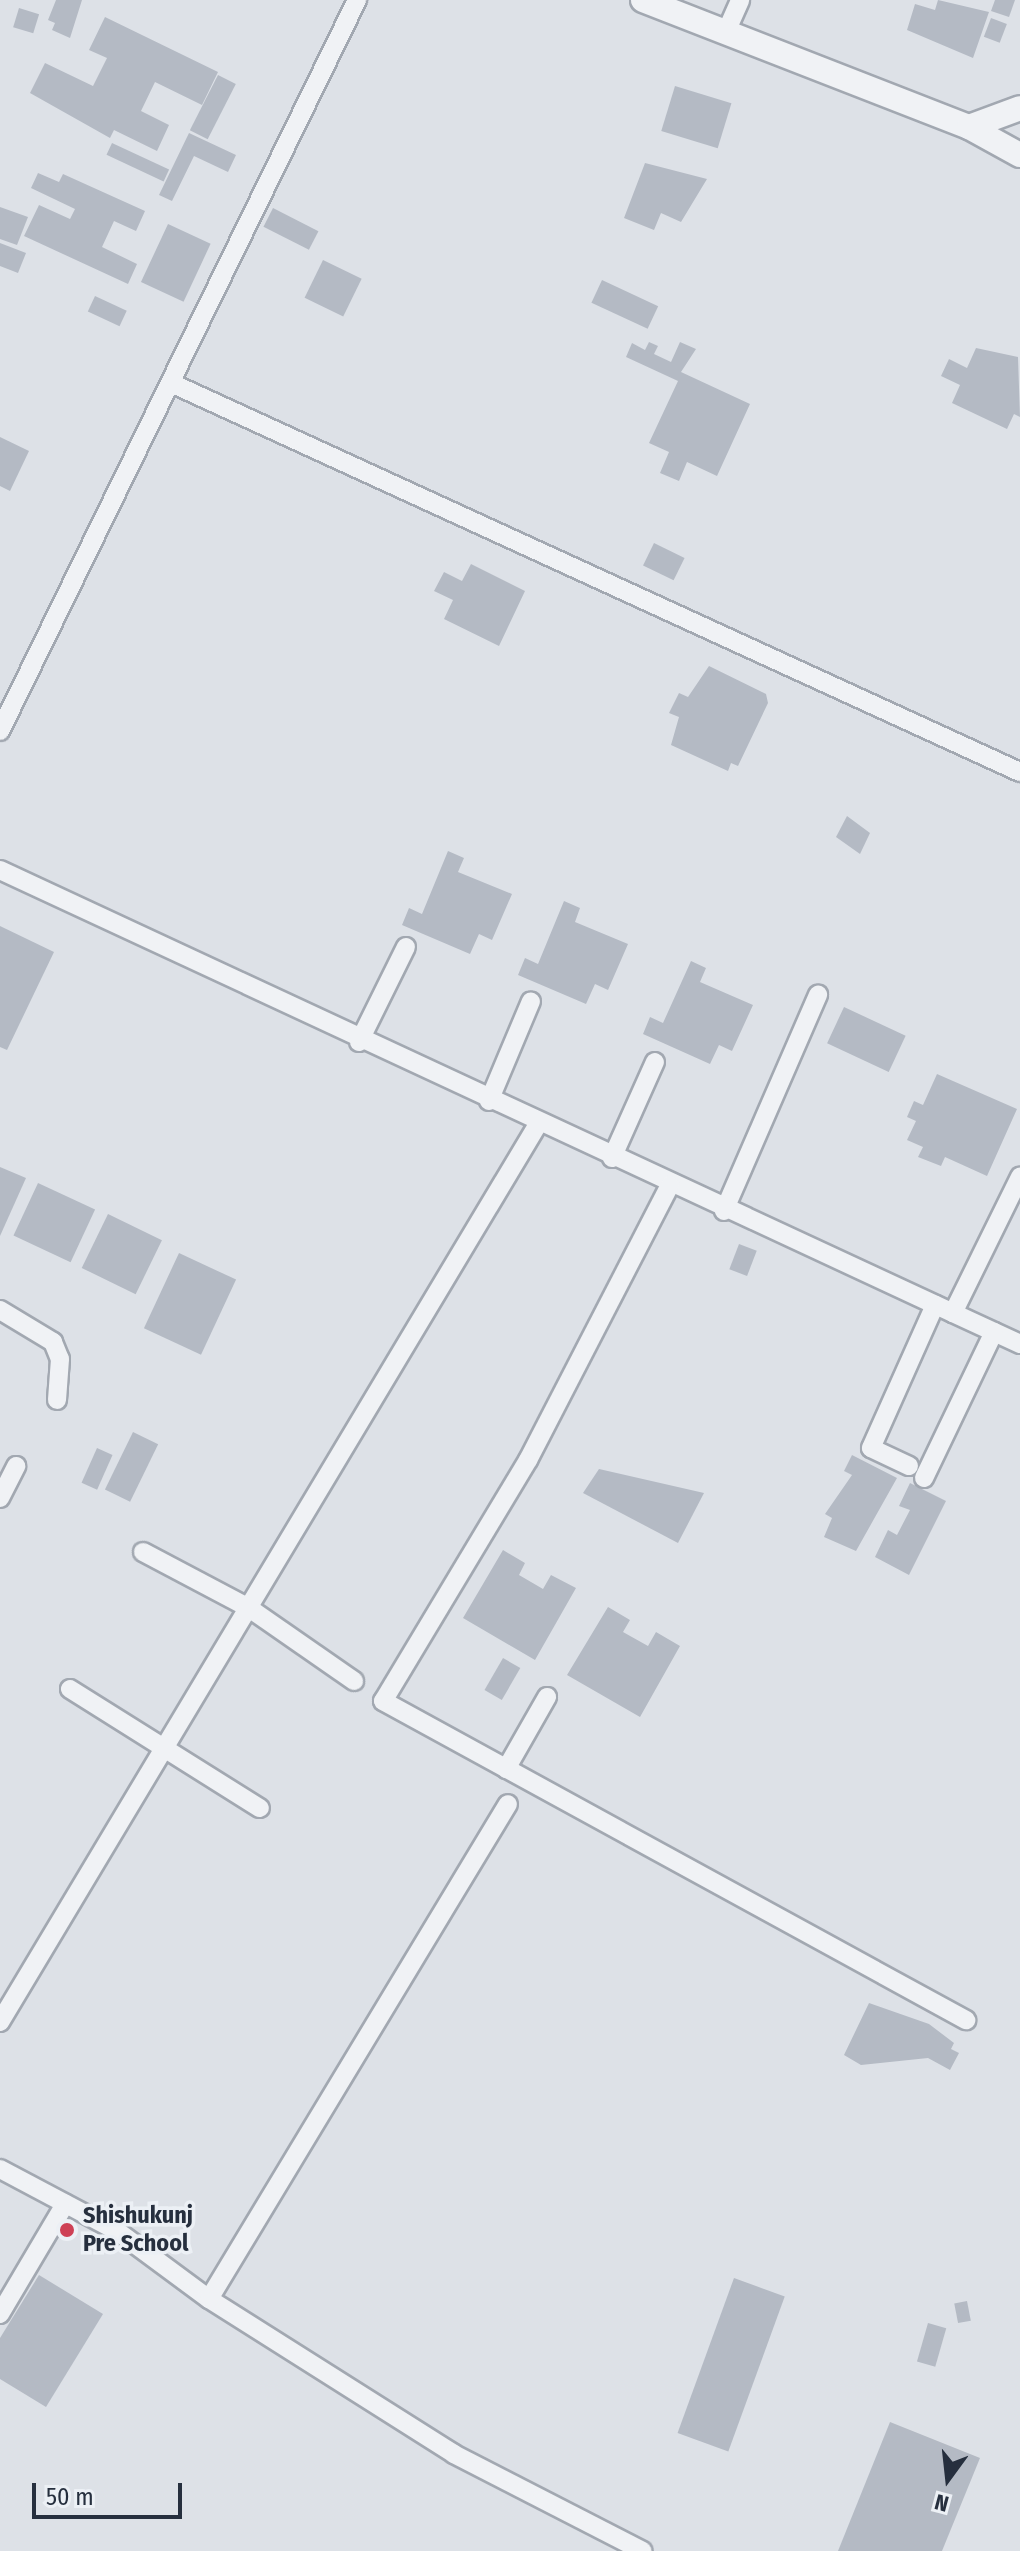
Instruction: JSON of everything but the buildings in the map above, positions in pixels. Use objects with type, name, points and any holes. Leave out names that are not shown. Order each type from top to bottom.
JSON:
[{"type":"street","points":[[0,731],[357,0]]},
{"type":"street","points":[[643,0],[969,127],[1020,155]]},
{"type":"street","points":[[726,32],[740,0]]},
{"type":"street","points":[[969,127],[1020,108]]},
{"type":"street","points":[[171,383],[1020,772]]},
{"type":"street","points":[[0,870],[359,1042],[1020,1344]]},
{"type":"street","points":[[359,1042],[406,947]]},
{"type":"street","points":[[724,1211],[818,995]]},
{"type":"street","points":[[489,1101],[531,1001]]},
{"type":"street","points":[[612,1158],[655,1062]]},
{"type":"street","points":[[0,2022],[538,1124]]},
{"type":"street","points":[[953,1313],[1020,1177]]},
{"type":"street","points":[[670,1185],[528,1460],[383,1701],[966,2020]]},
{"type":"street","points":[[909,1466],[871,1448],[935,1305]]},
{"type":"street","points":[[0,1310],[53,1342],[60,1359],[57,1400]]},
{"type":"street","points":[[924,1478],[994,1332]]},
{"type":"street","points":[[0,1498],[16,1466]]},
{"type":"street","points":[[143,1552],[249,1608],[354,1681]]},
{"type":"street","points":[[70,1689],[260,1808]]},
{"type":"street","points":[[506,1769],[547,1697]]},
{"type":"street","points":[[209,2299],[508,1804]]},
{"type":"street","points":[[0,2169],[117,2231],[209,2299],[454,2454],[643,2551]]},
{"type":"street","points":[[0,2314],[65,2204]]},
{"type":"place","name":"Shishukunj Pre School","points":[[67,2230]]}]
